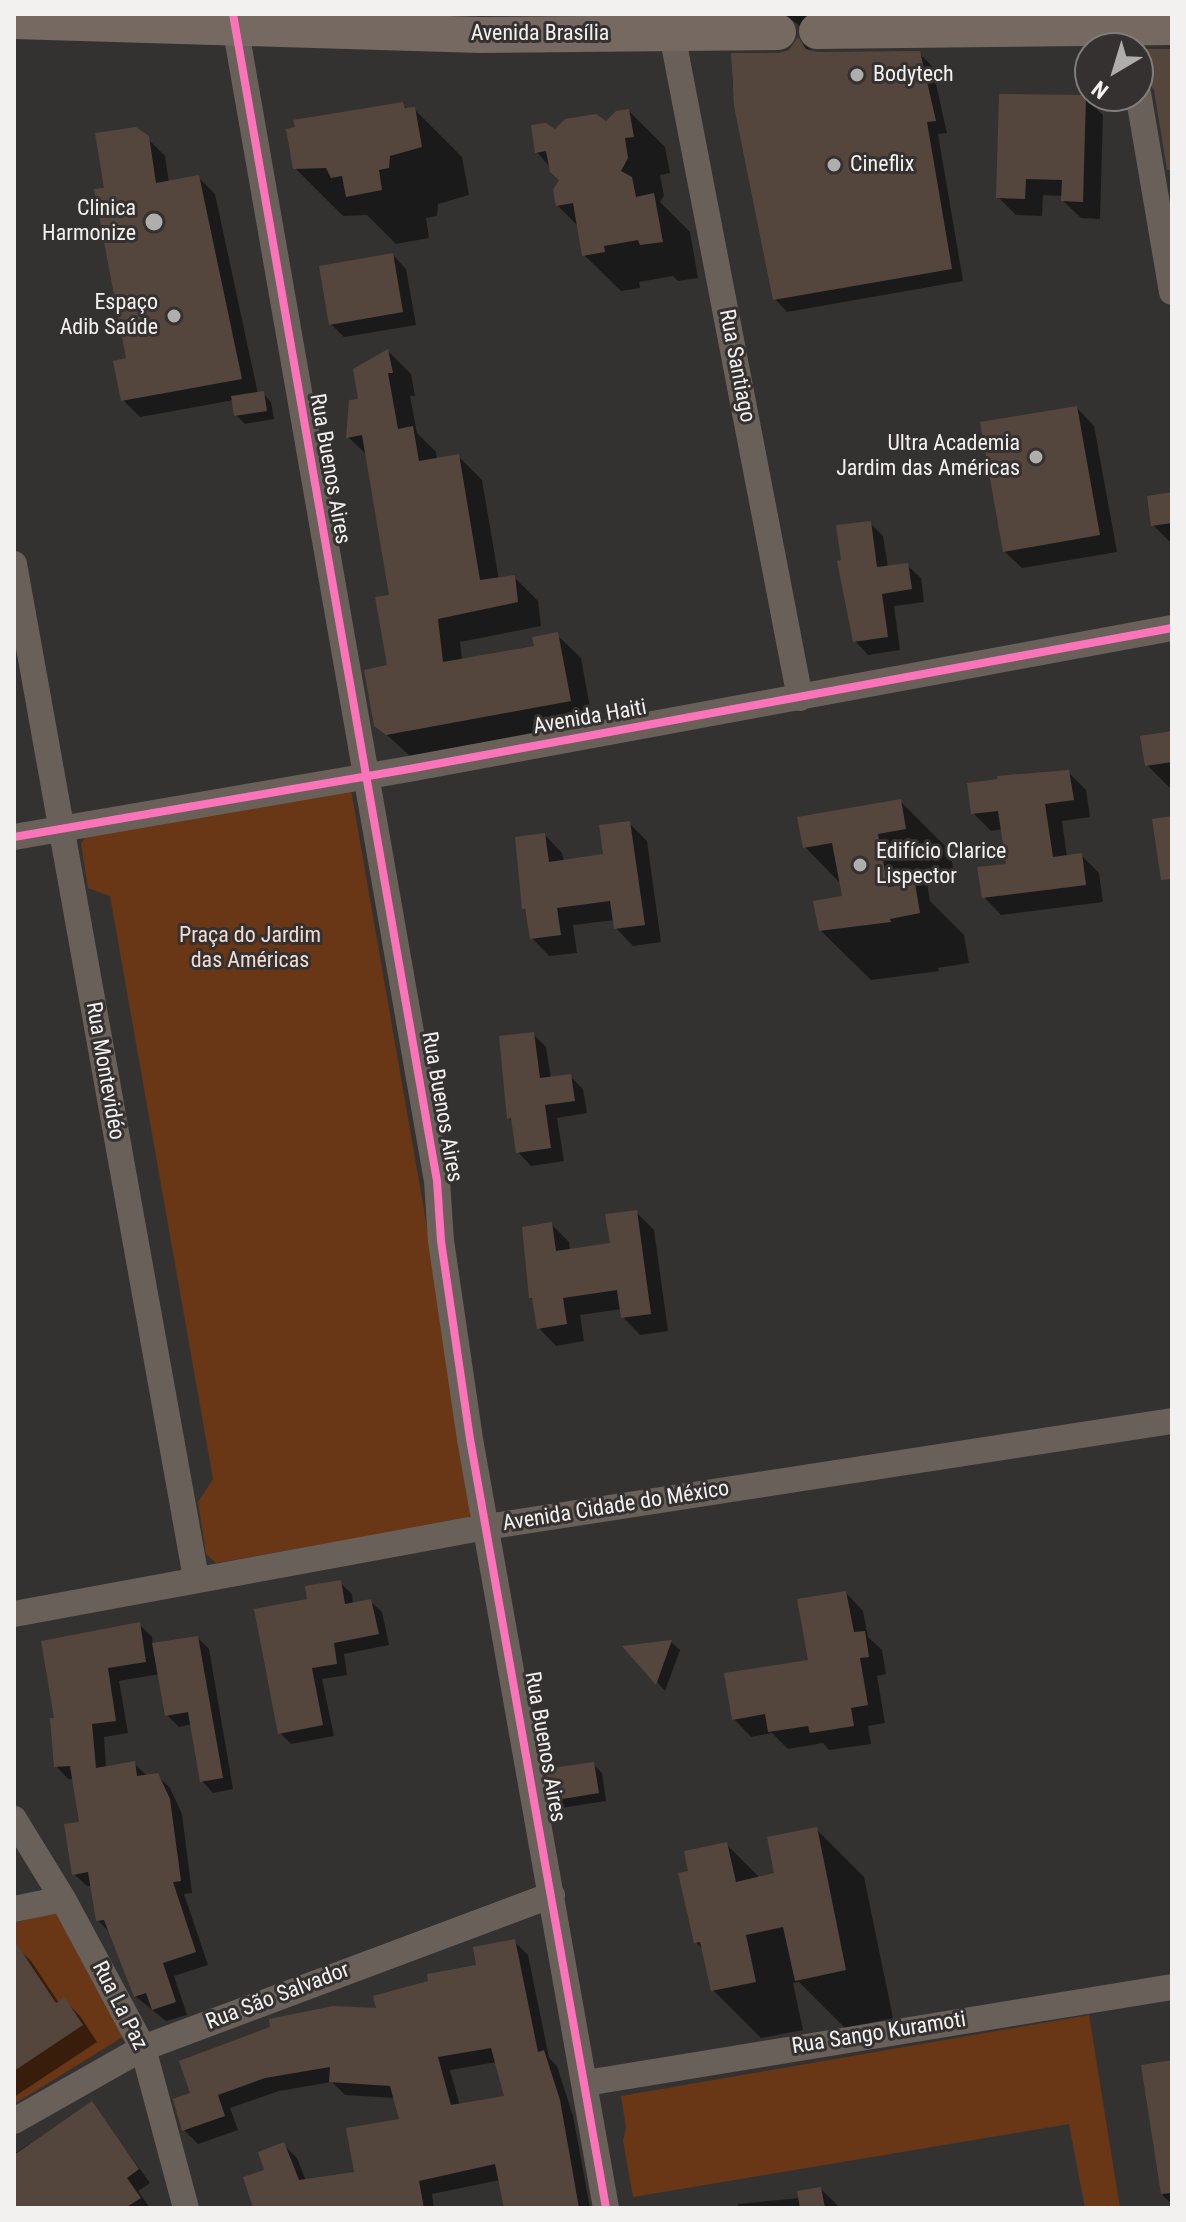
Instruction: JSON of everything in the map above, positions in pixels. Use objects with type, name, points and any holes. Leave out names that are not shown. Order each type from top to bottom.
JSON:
[{"type":"street","name":"Avenida Brasília","points":[[14,21],[234,20],[456,24],[672,34],[778,32]]},
{"type":"street","name":"Rua Buenos Aires","points":[[234,20],[437,1181],[441,1241],[486,1527],[606,2208]]},
{"type":"street","points":[[1152,32],[1172,27]]},
{"type":"street","points":[[817,31],[1074,37]]},
{"type":"street","name":"Rua Santiago","points":[[672,34],[800,698]]},
{"type":"street","points":[[1141,112],[1172,292]]},
{"type":"street","name":"Rua Montevidéo","points":[[14,564],[196,1578]]},
{"type":"street","name":"Avenida Haiti","points":[[14,837],[364,777],[1172,628]]},
{"type":"street","name":"Avenida Cidade do México","points":[[14,1614],[196,1578],[486,1527],[1172,1421]]},
{"type":"street","name":"Rua La Paz","points":[[14,1819],[63,1899],[143,2048],[186,2208]]},
{"type":"street","name":"Rua São Salvador","points":[[14,2121],[143,2048],[552,1895]]},
{"type":"street","points":[[14,1909],[63,1899]]},
{"type":"street","name":"Rua Sango Kuramoti","points":[[586,2083],[1172,1987]]},
{"type":"green space","name":"Praça do Jardim das Américas","points":[[351,790],[475,1503],[473,1513],[466,1519],[216,1563],[206,1554],[198,1502],[213,1479],[110,896],[88,888],[81,843],[86,836]]},
{"type":"green space","points":[[57,1912],[123,2037],[14,2104],[14,1923]]},
{"type":"green space","points":[[1089,2015],[1120,2208],[1085,2208],[1069,2124],[633,2197],[623,2141],[626,2128],[621,2096]]},
{"type":"building","points":[[798,37],[806,49],[817,52],[920,51],[936,121],[927,122],[952,269],[773,300],[734,106],[731,53],[779,53],[789,50]]},
{"type":"building","points":[[1154,49],[1172,49],[1172,170],[1167,170],[1154,90]]},
{"type":"building","points":[[999,94],[1074,95],[1074,112],[1086,112],[1083,202],[1061,201],[1062,180],[1026,179],[1025,199],[996,198]]},
{"type":"building","points":[[403,102],[405,108],[415,107],[422,147],[390,156],[389,168],[379,170],[382,190],[346,197],[342,176],[331,178],[326,168],[293,169],[286,129],[295,127],[293,120]]},
{"type":"building","points":[[629,109],[634,137],[625,138],[628,158],[621,171],[632,177],[636,197],[654,193],[663,242],[640,245],[638,240],[604,246],[605,252],[582,256],[573,203],[556,206],[553,190],[559,180],[550,172],[546,151],[535,153],[531,125],[546,123],[555,129],[565,119],[596,114],[606,121],[616,111]]},
{"type":"building","points":[[136,127],[149,136],[156,183],[199,175],[242,379],[121,401],[113,361],[126,358],[94,189],[104,188],[95,133]]},
{"type":"building","points":[[393,253],[403,312],[329,325],[319,266]]},
{"type":"building","points":[[388,349],[393,373],[388,373],[398,429],[413,426],[419,461],[459,454],[480,580],[515,575],[518,602],[438,619],[443,662],[534,646],[532,637],[558,632],[571,701],[386,735],[374,726],[364,670],[387,665],[375,597],[389,595],[362,435],[346,438],[349,400],[358,399],[353,369]]},
{"type":"building","points":[[264,391],[267,411],[234,416],[231,396]]},
{"type":"building","name":"Ultra Academia Jardim das Américas","points":[[1077,406],[1100,535],[1003,552],[980,422]]},
{"type":"building","points":[[1172,492],[1172,523],[1151,526],[1147,496]]},
{"type":"building","points":[[871,521],[877,567],[908,563],[912,589],[882,594],[888,637],[853,642],[837,561],[841,560],[836,525]]},
{"type":"building","points":[[1172,731],[1172,762],[1145,766],[1140,736]]},
{"type":"building","points":[[1069,770],[1074,800],[1045,804],[1053,857],[1082,853],[1086,885],[982,898],[977,867],[1006,864],[998,811],[971,814],[967,783],[998,779],[997,776]]},
{"type":"building","name":"Edifício Clarice Lispector","points":[[901,799],[906,829],[878,834],[888,887],[915,883],[920,913],[890,919],[891,922],[819,931],[813,901],[842,896],[832,843],[803,848],[797,817]]},
{"type":"building","points":[[1172,816],[1172,879],[1161,880],[1152,819]]},
{"type":"building","points":[[630,821],[645,925],[614,929],[610,901],[557,908],[561,935],[530,939],[525,909],[522,909],[515,837],[545,833],[549,862],[603,854],[599,825]]},
{"type":"building","points":[[534,1032],[540,1078],[571,1074],[575,1101],[545,1105],[551,1148],[516,1153],[511,1118],[507,1119],[499,1036]]},
{"type":"building","points":[[637,1210],[651,1314],[621,1318],[617,1290],[563,1298],[567,1324],[537,1329],[532,1298],[529,1298],[522,1227],[552,1222],[556,1251],[610,1243],[605,1214]]},
{"type":"building","points":[[341,1580],[345,1604],[371,1599],[379,1634],[334,1643],[337,1664],[312,1668],[323,1725],[278,1734],[254,1609],[307,1599],[305,1586]]},
{"type":"building","points":[[846,1591],[854,1632],[865,1631],[869,1657],[860,1658],[868,1705],[851,1708],[854,1726],[810,1733],[808,1726],[768,1732],[765,1714],[732,1720],[724,1673],[808,1660],[797,1599]]},
{"type":"building","points":[[140,1622],[146,1662],[108,1668],[116,1721],[92,1724],[96,1768],[135,1761],[137,1776],[158,1773],[170,1799],[181,1881],[173,1882],[196,1952],[163,1963],[176,2002],[152,2010],[146,1993],[134,1997],[104,1920],[96,1921],[88,1872],[72,1875],[64,1824],[79,1822],[70,1766],[54,1767],[50,1718],[54,1718],[41,1641]]},
{"type":"building","points":[[198,1636],[223,1778],[200,1782],[188,1712],[165,1716],[152,1643]]},
{"type":"building","points":[[672,1640],[656,1685],[622,1646]]},
{"type":"building","points":[[594,1762],[599,1793],[550,1801],[545,1769]]},
{"type":"building","points":[[817,1827],[846,1970],[795,1981],[783,1927],[746,1935],[756,1982],[711,1991],[700,1942],[694,1943],[678,1873],[688,1871],[684,1851],[727,1842],[736,1882],[774,1873],[767,1837]]},
{"type":"building","points":[[515,1939],[538,2052],[544,2050],[560,2100],[579,2208],[504,2208],[495,2164],[419,2181],[424,2208],[253,2208],[243,2177],[264,2170],[258,2152],[284,2142],[299,2180],[354,2172],[346,2128],[399,2119],[390,2086],[329,2082],[330,2067],[265,2078],[218,2095],[225,2116],[182,2131],[173,2099],[190,2093],[179,2061],[270,2027],[269,2019],[333,2006],[376,2008],[373,1996],[428,1981],[427,1974],[476,1965],[473,1947]],"holes":[[[491,2048],[504,2096],[451,2105],[438,2057]]]},
{"type":"building","points":[[14,1940],[56,2003],[64,1997],[83,2025],[14,2071]]},
{"type":"building","points":[[1172,2060],[1172,2193],[1161,2194],[1141,2065]]},
{"type":"building","points":[[92,2101],[139,2169],[127,2178],[141,2198],[125,2208],[14,2208],[14,2155]]},
{"type":"building","points":[[821,2187],[825,2208],[800,2208],[797,2191]]},
{"type":"cycle path","points":[[233,14],[437,1181],[441,1241],[470,1439],[606,2208]]},
{"type":"cycle path","points":[[14,837],[409,769],[1172,628]]},
{"type":"place","name":"Bodytech","points":[[857,75]]},
{"type":"place","name":"Cineflix","points":[[834,165]]},
{"type":"place","name":"Clinica Harmonize","points":[[154,222]]},
{"type":"place","name":"Espaço Adib Saúde","points":[[174,316]]},
{"type":"place","name":"Ultra Academia Jardim das Américas","points":[[1036,457]]},
{"type":"place","name":"Edifício Clarice Lispector","points":[[860,865]]}]
